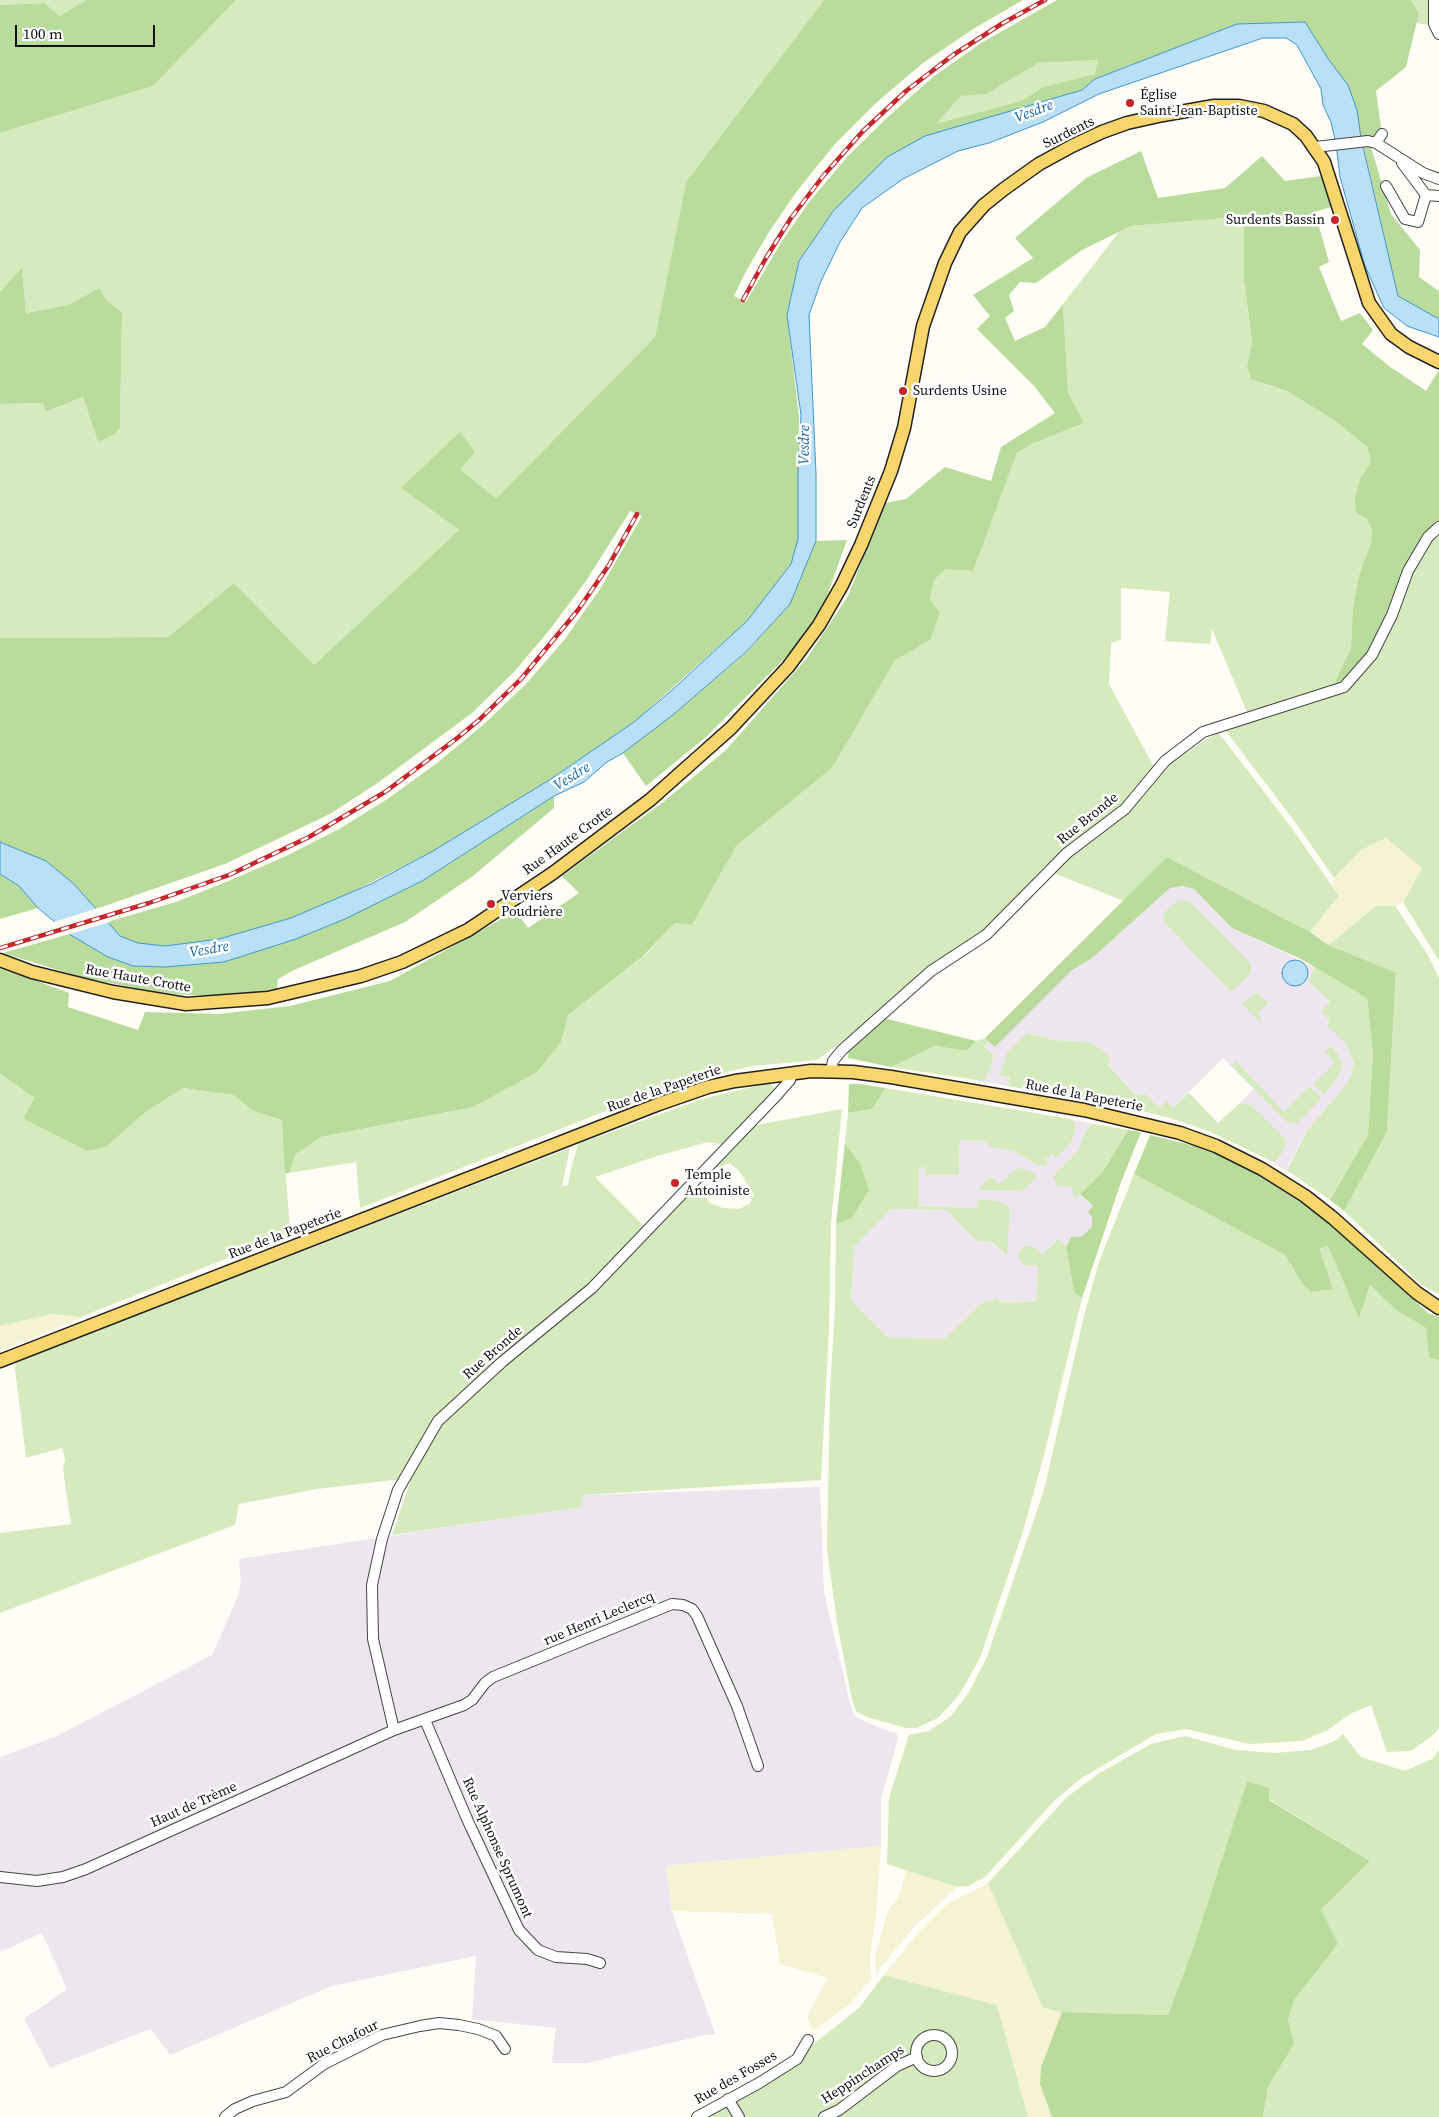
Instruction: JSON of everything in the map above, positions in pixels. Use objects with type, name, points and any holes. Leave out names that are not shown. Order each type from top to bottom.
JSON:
[{"type":"main road","name":"Surdents","points":[[842,585],[891,471],[904,428],[923,326],[945,263],[960,232],[984,205],[1039,164],[1072,146],[1127,123],[1214,106],[1239,106],[1264,111],[1293,124],[1315,147],[1331,178],[1368,303],[1391,334],[1409,347],[1439,362]]},
{"type":"main road","name":"Rue Haute Crotte","points":[[0,960],[32,972],[113,992],[186,1004],[268,998],[361,976],[402,962],[468,930],[552,873],[650,800],[731,728],[788,667],[819,625],[842,585]]},
{"type":"main road","name":"Rue de la Papeterie","points":[[0,1361],[659,1104],[708,1087],[760,1077],[831,1071],[891,1077],[1084,1110],[1155,1126],[1216,1146],[1262,1169],[1304,1196],[1333,1218],[1417,1293],[1439,1308]]},
{"type":"street","points":[[1434,0],[1434,24],[1439,34]]},
{"type":"street","points":[[1315,147],[1379,138],[1399,158],[1426,195],[1439,196]]},
{"type":"street","points":[[1399,158],[1423,173],[1439,179]]},
{"type":"street","points":[[1386,186],[1404,219],[1418,222],[1426,195]]},
{"type":"street","name":"Rue Bronde","points":[[831,1071],[833,1061],[842,1050],[931,971],[986,935],[1067,853],[1125,809],[1165,761],[1203,732],[1344,687],[1372,655],[1392,615],[1408,571],[1428,537],[1439,527]]},
{"type":"street","name":"Rue Bronde","points":[[394,1730],[373,1639],[372,1585],[382,1539],[398,1490],[438,1421],[502,1362],[592,1288],[776,1096],[790,1080],[792,1073]]},
{"type":"street","name":"rue Henri Leclercq","points":[[394,1730],[464,1705],[472,1700],[485,1683],[493,1677],[654,1610],[672,1604],[684,1605],[692,1609],[697,1616],[736,1706],[758,1766]]},
{"type":"street","name":"Rue Alphonse Sprumont","points":[[425,1720],[467,1819],[519,1930],[538,1950],[556,1957],[587,1959],[600,1963]]},
{"type":"street","name":"Haut de Trème","points":[[0,1877],[37,1881],[63,1877],[394,1730]]},
{"type":"street","name":"Rue Chafour","points":[[226,2117],[235,2108],[286,2092],[324,2064],[382,2035],[439,2023],[459,2025],[496,2036],[505,2049]]},
{"type":"street","name":"Rue des Fosses","points":[[696,2117],[759,2083],[797,2059],[808,2040]]},
{"type":"street","name":"Heppinchamps","points":[[824,2117],[839,2110],[897,2066],[917,2057]]},
{"type":"street","points":[[728,2099],[739,2117]]},
{"type":"shaded area","points":[[1386,838],[1422,868],[1403,902],[1395,906],[1376,906],[1328,945],[1310,932],[1339,897],[1331,882],[1361,850]]},
{"type":"shaded area","points":[[1182,886],[1194,889],[1232,928],[1315,967],[1308,981],[1330,1002],[1330,1021],[1328,1025],[1346,1042],[1354,1065],[1349,1081],[1307,1131],[1288,1166],[1291,1174],[1270,1161],[1273,1162],[1251,1105],[1240,1103],[1254,1089],[1223,1058],[1173,1108],[1159,1108],[1146,1094],[1136,1095],[1088,1042],[1055,1040],[1029,1033],[1000,1074],[1010,1077],[1008,1086],[980,1081],[987,1078],[994,1055],[984,1045],[989,1041],[995,1046],[1072,970],[1091,959],[1170,888]]},
{"type":"shaded area","points":[[1070,1119],[1094,1124],[1087,1128],[1078,1151],[1053,1176],[1071,1186],[1076,1198],[1080,1194],[1093,1207],[1092,1227],[1081,1237],[1071,1237],[1066,1247],[1058,1239],[1039,1258],[1037,1302],[984,1301],[945,1339],[889,1338],[851,1300],[854,1247],[891,1209],[946,1210],[976,1241],[992,1242],[1004,1254],[1010,1212],[978,1200],[977,1208],[918,1206],[919,1167],[925,1167],[925,1174],[959,1175],[960,1140],[985,1141],[996,1148],[1015,1151],[1035,1164],[1045,1160],[1052,1153],[1056,1158],[1075,1125]]},
{"type":"shaded area","points":[[52,1314],[84,1317],[0,1351],[0,1326]]},
{"type":"shaded area","points":[[820,1487],[824,1592],[850,1703],[854,1715],[867,1723],[897,1734],[898,1739],[881,1799],[881,1846],[666,1866],[672,1911],[715,2034],[587,2063],[552,2063],[556,2028],[472,2019],[476,1956],[332,1986],[170,2055],[151,2029],[50,2068],[24,2019],[67,1989],[42,1933],[0,1952],[0,1757],[57,1736],[212,1655],[238,1596],[241,1583],[239,1559],[581,1507],[581,1495]]},
{"type":"shaded area","points":[[881,1846],[876,1915],[870,1957],[871,1979],[851,2003],[813,2031],[807,2016],[828,1978],[780,1964],[772,1914],[672,1911],[666,1866]]},
{"type":"shaded area","points":[[906,1870],[957,1887],[914,1927],[876,1973],[875,1957],[888,1911],[900,1894]]},
{"type":"shaded area","points":[[988,1883],[1043,2008],[1062,2012],[1041,2067],[1040,2084],[1052,2117],[1028,2117],[997,2005],[884,1975],[916,1935],[946,1905]]},
{"type":"green space","points":[[0,0],[86,0],[60,16],[43,3],[0,5]]},
{"type":"green space","points":[[86,0],[236,0],[153,86],[0,133],[0,5],[44,3],[60,16]]},
{"type":"green space","points":[[236,0],[824,0],[686,182],[655,337],[496,500],[460,469],[401,488],[459,530],[314,665],[234,583],[168,637],[0,638],[0,404],[43,403],[47,412],[83,397],[98,442],[115,434],[120,428],[122,312],[107,301],[99,288],[68,305],[26,313],[22,269],[0,292],[0,133],[153,86]]},
{"type":"green space","points":[[824,0],[1023,0],[973,29],[923,63],[877,102],[835,144],[797,191],[769,232],[745,273],[734,296],[746,302],[782,241],[810,201],[848,156],[890,115],[933,77],[981,43],[1057,0],[1411,0],[1419,13],[1406,67],[1376,91],[1382,134],[1362,140],[1348,85],[1329,60],[1305,22],[1237,24],[1095,79],[1082,90],[1019,109],[834,210],[799,261],[787,315],[799,417],[798,539],[791,564],[747,621],[634,722],[551,779],[433,851],[336,900],[291,918],[219,939],[165,946],[138,943],[120,936],[107,922],[176,902],[286,856],[339,829],[389,798],[437,763],[483,725],[526,684],[565,639],[600,589],[642,516],[630,511],[586,581],[551,628],[514,672],[472,713],[379,782],[330,814],[225,864],[96,909],[74,884],[46,861],[0,842],[0,638],[168,637],[234,583],[314,665],[459,530],[401,488],[460,432],[475,452],[460,469],[496,499],[655,337],[686,182]],"holes":[[[1098,60],[1095,74],[1043,87],[1021,101],[936,124],[961,96],[986,94],[1038,63]]]},
{"type":"green space","points":[[1411,0],[1431,0],[1429,25],[1416,23],[1419,13]]},
{"type":"green space","points":[[1098,60],[1096,74],[1043,87],[1021,101],[935,125],[961,96],[986,93],[1038,63]]},
{"type":"green space","points":[[1363,144],[1371,147],[1391,214],[1420,250],[1419,277],[1439,291],[1439,319],[1398,296]]},
{"type":"green space","points":[[1141,151],[1158,198],[1225,188],[1262,156],[1285,181],[1321,176],[1331,207],[1315,212],[1329,262],[1319,267],[1341,321],[1360,313],[1373,330],[1362,344],[1389,366],[1426,391],[1439,370],[1439,523],[1401,578],[1372,647],[1358,668],[1338,686],[1335,682],[1351,648],[1353,608],[1359,575],[1371,543],[1372,530],[1367,519],[1356,512],[1355,499],[1360,479],[1371,462],[1367,447],[1337,422],[1289,392],[1251,379],[1247,366],[1252,342],[1244,281],[1244,229],[1236,220],[1227,218],[1131,226],[1082,250],[1036,283],[1020,282],[1009,295],[1014,311],[1005,318],[1015,341],[1045,327],[1063,304],[1068,392],[1084,423],[1034,443],[1017,453],[973,571],[946,569],[934,580],[930,600],[940,613],[930,640],[895,660],[832,768],[736,846],[692,925],[675,923],[642,957],[568,1015],[561,1042],[537,1072],[473,1107],[321,1137],[296,1154],[289,1173],[285,1173],[282,1120],[253,1111],[234,1095],[183,1088],[143,1114],[106,1147],[87,1151],[23,1118],[34,1098],[0,1073],[0,967],[69,993],[68,1007],[138,1030],[145,1012],[218,1014],[290,1006],[390,981],[516,911],[528,928],[579,893],[562,876],[662,803],[726,750],[807,658],[848,596],[885,503],[906,499],[945,467],[991,481],[1001,447],[1055,413],[1034,386],[977,329],[990,316],[973,295],[1033,258],[1015,238],[1086,178]]},
{"type":"green space","points":[[1227,218],[1236,220],[1244,230],[1244,281],[1252,342],[1247,366],[1267,385],[1289,392],[1337,422],[1367,447],[1371,462],[1360,479],[1367,519],[1372,530],[1371,543],[1359,575],[1353,608],[1351,649],[1335,682],[1338,686],[1249,717],[1212,629],[1210,644],[1165,641],[1170,592],[1121,588],[1121,640],[1111,643],[1109,684],[1154,767],[1121,808],[1044,867],[986,928],[940,959],[861,1027],[817,1060],[752,1066],[664,1088],[360,1208],[356,1162],[289,1173],[296,1154],[321,1137],[473,1107],[561,1042],[568,1015],[645,955],[675,923],[692,925],[736,846],[832,768],[895,659],[930,640],[930,600],[934,580],[946,569],[973,570],[1017,453],[1034,443],[1084,423],[1068,392],[1063,304],[1119,232],[1131,226]]},
{"type":"green space","points":[[22,268],[26,313],[68,305],[99,288],[107,301],[122,312],[120,428],[115,434],[98,442],[83,397],[46,412],[43,403],[0,404],[0,292]]},
{"type":"green space","points":[[1439,531],[1439,961],[1403,902],[1422,868],[1386,838],[1361,850],[1334,878],[1295,822],[1225,730],[1348,690],[1410,572]]},
{"type":"green space","points":[[847,540],[823,607],[788,655],[706,737],[646,786],[623,753],[674,714],[747,652],[790,604],[816,541]]},
{"type":"green space","points":[[1218,732],[1291,827],[1339,896],[1310,932],[1167,857],[1124,901],[1051,872],[1158,771]]},
{"type":"green space","points":[[554,796],[554,808],[473,876],[405,922],[294,970],[278,979],[277,989],[248,994],[215,995],[156,992],[81,977],[3,953],[69,934],[108,957],[133,966],[165,967],[224,962],[296,939],[345,919],[422,881]]},
{"type":"green space","points":[[1167,857],[1310,932],[1328,945],[1396,973],[1387,1132],[1344,1211],[1330,1200],[1368,1135],[1373,1053],[1367,998],[1301,959],[1232,928],[1194,889],[1182,886],[1170,888],[1091,959],[1072,970],[995,1047],[985,1038]]},
{"type":"green space","points":[[0,874],[19,886],[38,908],[0,919]]},
{"type":"green space","points":[[1184,900],[1192,904],[1251,964],[1251,973],[1231,992],[1163,921],[1164,913],[1177,901]]},
{"type":"green space","points":[[1376,906],[1395,906],[1428,955],[1439,978],[1439,1294],[1422,1285],[1344,1211],[1387,1132],[1396,974],[1328,945]]},
{"type":"green space","points":[[1315,967],[1367,997],[1373,1053],[1368,1136],[1330,1200],[1287,1170],[1307,1131],[1349,1081],[1354,1065],[1346,1043],[1327,1025],[1330,1021],[1321,1011],[1330,1002],[1308,981]]},
{"type":"green space","points":[[1257,992],[1268,1003],[1257,1013],[1262,1018],[1259,1021],[1242,1004]]},
{"type":"green space","points":[[883,1018],[976,1041],[967,1051],[935,1046],[891,1067],[848,1058],[849,1045]]},
{"type":"green space","points":[[1028,1033],[1055,1040],[1088,1042],[1098,1047],[1109,1057],[1108,1065],[1136,1095],[1146,1094],[1159,1108],[1166,1101],[1173,1108],[1189,1093],[1218,1123],[1240,1103],[1251,1105],[1285,1139],[1285,1148],[1277,1160],[1273,1162],[1211,1132],[1170,1118],[1125,1107],[1008,1086],[1010,1077],[1000,1075],[1007,1053]]},
{"type":"green space","points":[[985,1038],[989,1041],[984,1046],[994,1055],[987,1078],[983,1081],[891,1067],[935,1046],[967,1051],[976,1041]]},
{"type":"green space","points":[[1331,1046],[1338,1054],[1342,1066],[1336,1080],[1324,1094],[1313,1084],[1335,1063],[1325,1052]]},
{"type":"green space","points":[[1236,1061],[1284,1112],[1310,1086],[1321,1098],[1298,1123],[1288,1123],[1232,1066]]},
{"type":"green space","points":[[0,1073],[34,1098],[23,1118],[106,1147],[143,1114],[183,1088],[234,1095],[253,1111],[282,1120],[290,1233],[81,1317],[52,1314],[0,1326]]},
{"type":"green space","points":[[769,1083],[776,1089],[741,1124],[725,1145],[708,1142],[657,1156],[595,1177],[647,1229],[571,1302],[451,1404],[402,1479],[317,1489],[239,1504],[235,1525],[0,1613],[0,1533],[71,1524],[63,1469],[65,1459],[62,1448],[26,1458],[15,1368],[16,1361],[189,1292],[288,1257],[570,1148],[562,1186],[568,1185],[578,1144],[702,1099]]},
{"type":"green space","points":[[849,1084],[886,1088],[872,1109],[848,1113]]},
{"type":"green space","points":[[886,1088],[1070,1119],[1076,1126],[1072,1141],[1056,1158],[1052,1154],[1045,1160],[1049,1164],[1044,1166],[1035,1164],[1014,1151],[991,1147],[985,1141],[960,1140],[959,1175],[925,1175],[925,1167],[919,1167],[919,1206],[977,1208],[978,1200],[999,1201],[1008,1206],[1010,1211],[1007,1254],[992,1242],[976,1241],[946,1210],[891,1209],[854,1247],[851,1300],[889,1338],[945,1339],[984,1301],[992,1301],[996,1297],[1001,1302],[1036,1302],[1038,1266],[1025,1265],[1019,1260],[1018,1253],[1024,1246],[1032,1246],[1043,1254],[1058,1239],[1066,1247],[1074,1292],[1082,1298],[1045,1451],[1023,1531],[980,1658],[959,1695],[938,1718],[916,1728],[906,1728],[867,1717],[856,1711],[852,1700],[837,1622],[827,1549],[836,1224],[851,1219],[860,1163],[845,1143],[848,1113],[872,1109]]},
{"type":"green space","points":[[842,1109],[831,1222],[829,1329],[821,1480],[582,1495],[582,1507],[392,1535],[417,1462],[441,1427],[464,1400],[635,1248],[699,1184],[709,1202],[723,1208],[739,1209],[749,1204],[754,1195],[739,1171],[730,1163],[719,1168],[716,1165],[752,1126]]},
{"type":"green space","points":[[1094,1124],[1128,1130],[1102,1173],[1075,1199],[1071,1186],[1058,1186],[1053,1176],[1078,1151],[1087,1128]]},
{"type":"green space","points":[[1128,1130],[1141,1132],[1121,1182],[1082,1298],[1074,1292],[1066,1247],[1071,1237],[1081,1237],[1092,1227],[1092,1217],[1088,1212],[1093,1206],[1080,1194],[1102,1173]]},
{"type":"green space","points":[[1150,1135],[1207,1149],[1272,1181],[1301,1200],[1333,1225],[1428,1313],[1439,1317],[1439,1360],[1429,1358],[1426,1328],[1396,1310],[1370,1285],[1359,1318],[1328,1246],[1319,1248],[1333,1289],[1311,1292],[1301,1282],[1285,1255],[1134,1174]]},
{"type":"green space","points":[[845,1143],[860,1163],[869,1190],[851,1219],[836,1224]]},
{"type":"green space","points":[[1021,1168],[1037,1177],[1024,1189],[1019,1191],[979,1190],[991,1176],[999,1184],[1016,1169]]},
{"type":"green space","points":[[1134,1174],[1285,1255],[1301,1282],[1319,1247],[1328,1246],[1359,1317],[1370,1285],[1396,1310],[1426,1328],[1429,1358],[1439,1360],[1439,1728],[1432,1736],[1411,1751],[1387,1752],[1371,1705],[1350,1714],[1328,1730],[1302,1741],[1249,1744],[1186,1729],[1156,1734],[1080,1779],[1054,1801],[985,1877],[968,1886],[957,1887],[887,1864],[889,1798],[909,1735],[929,1731],[951,1716],[969,1692],[987,1657],[1044,1490],[1084,1316],[1099,1262]]},
{"type":"green space","points":[[1343,1734],[1361,1757],[1405,1771],[1432,1759],[1439,1750],[1439,2117],[1263,2117],[1268,2087],[1294,2044],[1288,2019],[1294,2000],[1338,1944],[1321,1910],[1370,1861],[1269,1799],[1270,1788],[1247,1781],[1192,1951],[1168,2015],[1062,2012],[1043,2008],[988,1883],[1067,1797],[1098,1774],[1151,1744],[1185,1736],[1236,1750],[1274,1753],[1311,1750],[1335,1741]]},
{"type":"green space","points":[[1247,1781],[1270,1788],[1269,1800],[1370,1861],[1321,1910],[1338,1944],[1294,2000],[1288,2019],[1294,2044],[1268,2087],[1263,2117],[1052,2117],[1040,2084],[1041,2067],[1062,2012],[1168,2015],[1192,1951]]},
{"type":"green space","points":[[884,1975],[997,2005],[1028,2117],[712,2117],[712,2113],[806,2050],[859,2008]]},
{"type":"water","name":"Vesdre","points":[[1305,22],[1329,60],[1348,85],[1357,110],[1361,138],[1398,296],[1439,319],[1439,337],[1407,326],[1384,308],[1365,266],[1340,177],[1336,144],[1331,122],[1323,105],[1321,89],[1297,45],[1286,38],[1263,38],[1099,94],[1043,122],[989,143],[958,151],[903,179],[862,208],[840,242],[821,281],[809,315],[816,474],[816,541],[790,604],[747,651],[674,714],[623,753],[607,762],[584,782],[554,796],[422,881],[345,919],[296,939],[224,962],[165,967],[133,966],[108,957],[69,934],[38,908],[19,886],[0,874],[0,842],[46,861],[74,884],[120,936],[138,943],[165,946],[219,939],[291,918],[373,883],[433,851],[551,779],[634,722],[672,690],[747,621],[791,564],[798,539],[798,471],[801,415],[787,315],[799,261],[834,210],[887,157],[925,136],[1082,90],[1095,79],[1237,24]]},
{"type":"water","points":[[1295,960],[1304,964],[1308,973],[1304,982],[1295,986],[1286,982],[1282,973],[1286,964]]},
{"type":"pier","points":[[98,908],[110,922],[66,935],[51,923]]},
{"type":"railway","points":[[743,300],[791,218],[824,175],[863,131],[906,91],[953,55],[1003,23],[1045,0]]},
{"type":"railway","points":[[0,948],[149,903],[229,875],[309,837],[385,792],[479,720],[521,679],[578,610],[609,565],[637,514]]},
{"type":"place","name":"Église Saint-Jean-Baptiste","points":[[1130,103]]},
{"type":"place","name":"Surdents Bassin","points":[[1335,220]]},
{"type":"place","name":"Surdents Usine","points":[[903,391]]},
{"type":"place","name":"Verviers Poudrière","points":[[491,904]]},
{"type":"place","name":"Temple Antoiniste","points":[[675,1183]]}]
